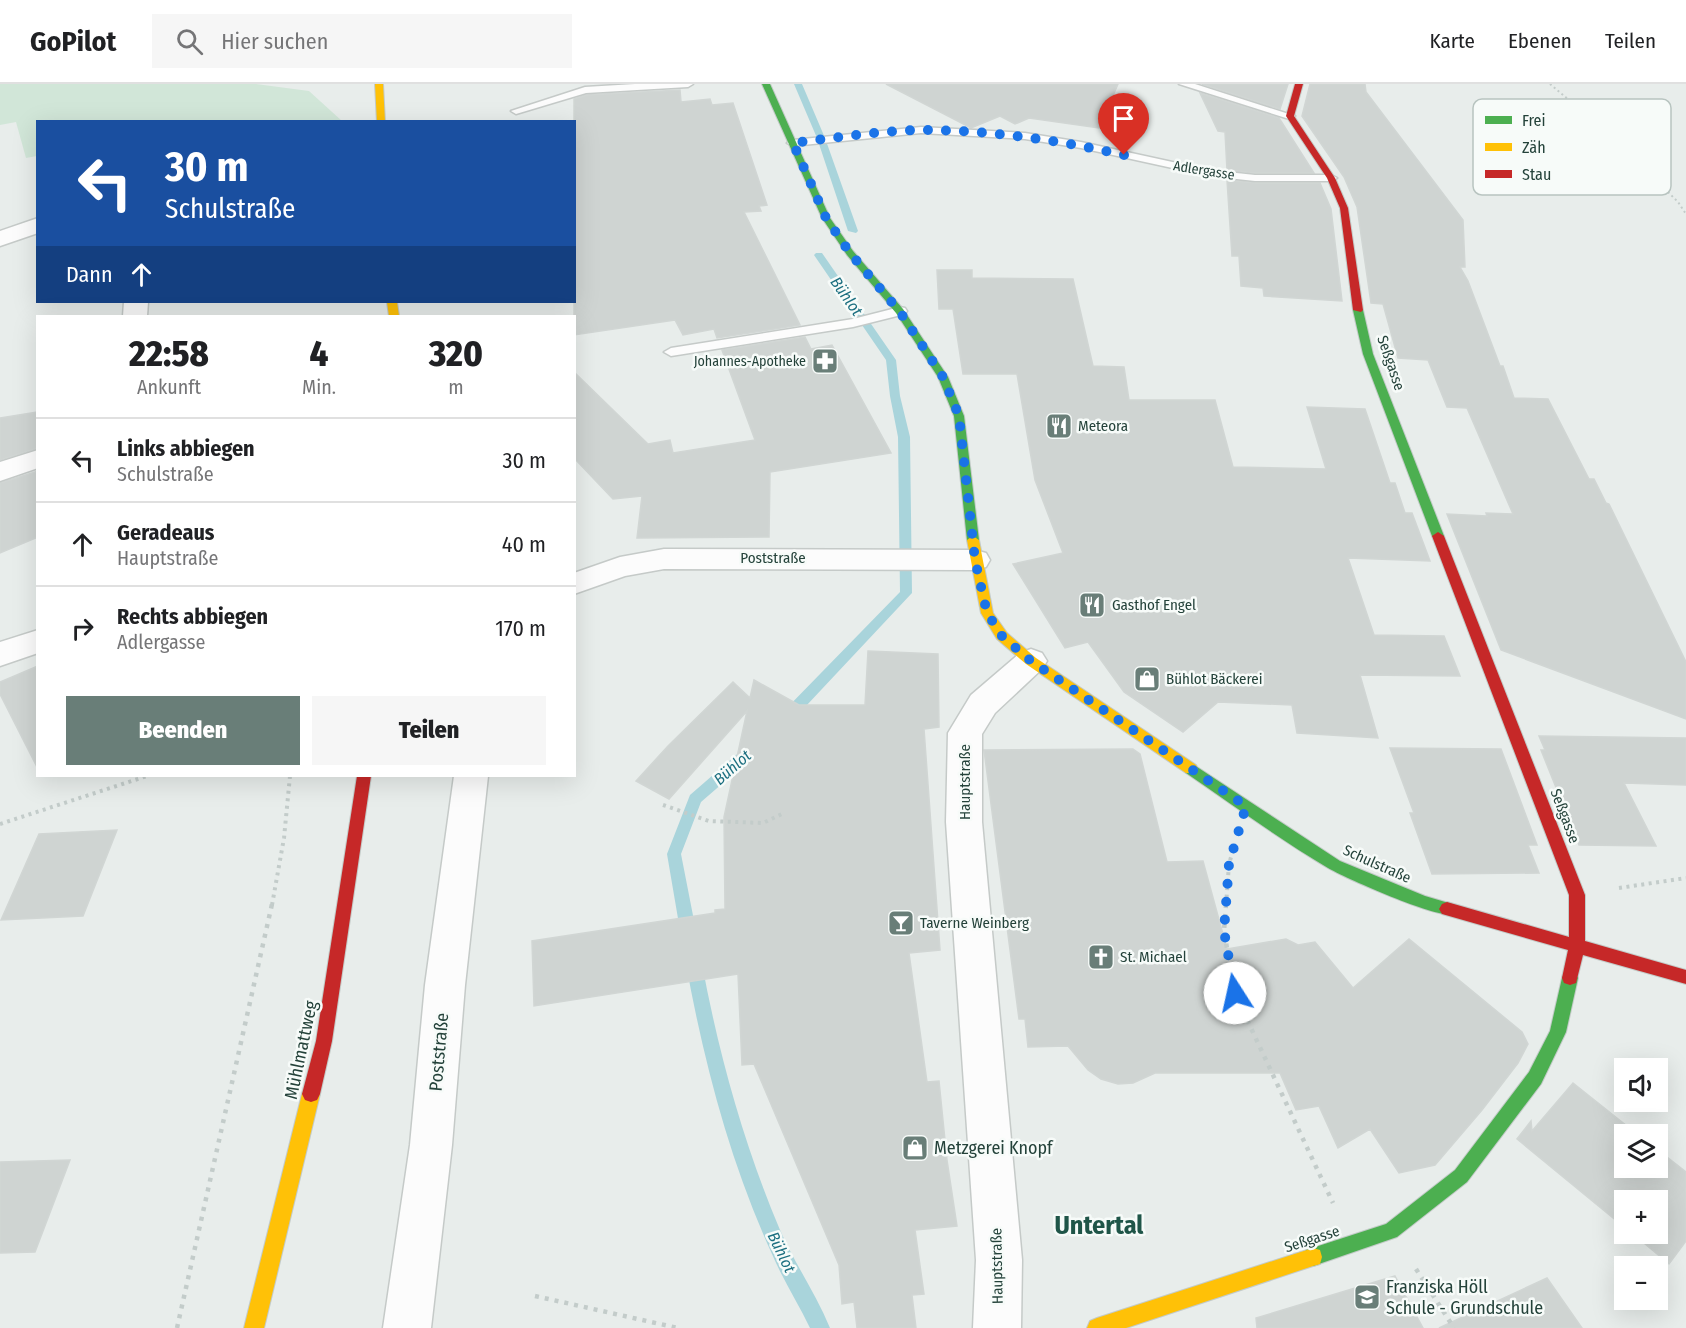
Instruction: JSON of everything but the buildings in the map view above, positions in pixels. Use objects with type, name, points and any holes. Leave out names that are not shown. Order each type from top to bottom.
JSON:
[{"type":"street","points":[[379,84],[381,120]]},
{"type":"street","points":[[766,84],[826,218],[850,253],[900,312],[943,377],[959,416],[975,560],[987,613],[1002,636],[1031,661]]},
{"type":"street","points":[[1290,116],[1299,84]]},
{"type":"street","name":"Seßgasse","points":[[1097,1328],[1391,1231],[1461,1176],[1535,1078],[1558,1032],[1577,946],[1577,895],[1368,354],[1354,292],[1344,208],[1331,178],[1290,116]]},
{"type":"street","points":[[0,239],[36,226]]},
{"type":"street","points":[[0,472],[36,459]]},
{"type":"street","name":"Poststraße","points":[[576,583],[620,567],[664,559],[941,558],[975,560]]},
{"type":"street","points":[[0,654],[36,641]]},
{"type":"street","name":"Schulstraße","points":[[1031,661],[1335,865],[1422,902],[1686,977]]},
{"type":"street","name":"Hauptstraße","points":[[997,1328],[999,1260],[964,822],[964,733],[983,704],[1031,661]]},
{"type":"street","name":"Mühlmattweg","points":[[254,1328],[324,1041],[364,777]]},
{"type":"street","name":"Poststraße","points":[[407,1328],[431,1145],[445,985],[471,777]]},
{"type":"lane","points":[[516,111],[585,90],[688,84]]},
{"type":"lane","points":[[1184,84],[1290,116]]},
{"type":"lane","name":"Adlergasse","points":[[793,143],[921,130],[1025,136],[1209,173],[1255,178],[1331,178]]},
{"type":"lane","points":[[671,351],[853,322],[900,312]]},
{"type":"path","points":[[1550,84],[1568,99]]},
{"type":"path","points":[[1671,195],[1686,214]]},
{"type":"path","points":[[0,825],[144,777]]},
{"type":"path","points":[[177,1328],[204,1222],[268,926],[287,824],[290,777]]},
{"type":"path","points":[[663,805],[709,821],[762,824],[784,813]]},
{"type":"path","points":[[1246,806],[1229,864],[1224,931],[1235,993],[1351,1243]]},
{"type":"path","points":[[1577,895],[1686,878]]},
{"type":"path","points":[[1391,1231],[1454,1328]]},
{"type":"path","points":[[535,1296],[678,1328]]},
{"type":"green space","points":[[0,84],[256,84],[309,91],[341,120],[36,120],[36,156],[26,158],[16,122],[0,125]]},
{"type":"waterway","name":"Bühlot","points":[[798,84],[821,138],[853,231]]},
{"type":"waterway","name":"Bühlot","points":[[786,718],[906,593],[904,437],[895,396],[891,360],[819,255]]},
{"type":"waterway","name":"Bühlot","points":[[689,936],[674,854],[695,799],[748,753]]},
{"type":"waterway","name":"Bühlot","points":[[694,964],[716,1067],[747,1169],[778,1247],[820,1328]]},
{"type":"traffic: fast","points":[[766,84],[826,218],[850,253],[900,311],[943,377],[959,416],[973,540]]},
{"type":"traffic: fast","points":[[1358,310],[1368,354],[1438,536]]},
{"type":"traffic: fast","points":[[1191,769],[1335,865],[1422,902],[1447,909]]},
{"type":"traffic: fast","points":[[1313,1257],[1391,1231],[1461,1176],[1535,1078],[1558,1032],[1570,978]]},
{"type":"traffic: slow","points":[[379,84],[381,120]]},
{"type":"traffic: slow","points":[[392,303],[394,315]]},
{"type":"traffic: slow","points":[[973,540],[987,613],[1002,636],[1031,661],[1191,769]]},
{"type":"traffic: slow","points":[[254,1328],[311,1094]]},
{"type":"traffic: slow","points":[[1097,1328],[1313,1257]]},
{"type":"traffic: jam","points":[[1299,84],[1290,116],[1331,178],[1344,208],[1358,310]]},
{"type":"traffic: jam","points":[[1438,536],[1577,895],[1577,946],[1570,978]]},
{"type":"traffic: jam","points":[[311,1094],[324,1041],[364,777]]},
{"type":"traffic: jam","points":[[1447,909],[1686,977]]},
{"type":"place","name":"Johannes-Apotheke","points":[[825,361]]},
{"type":"place","name":"Meteora","points":[[1059,426]]},
{"type":"place","name":"Gasthof Engel","points":[[1092,605]]},
{"type":"place","name":"Bühlot Bäckerei","points":[[1147,679]]},
{"type":"place","name":"Taverne Weinberg","points":[[901,923]]},
{"type":"place","name":"St. Michael","points":[[1101,957]]},
{"type":"place","name":"Metzgerei Knopf","points":[[915,1148]]},
{"type":"place","name":"Franziska Höll Schule - Grundschule","points":[[1367,1297]]},
{"type":"district","name":"Untertal","points":[[1099,1225]]},
{"type":"route","points":[[1124,155],[1047,138],[921,130],[893,131],[793,143],[826,218],[850,253],[900,312],[943,377],[959,416],[975,560],[987,613],[1002,636],[1031,661],[1246,806],[1229,864],[1224,931],[1235,993]]}]
